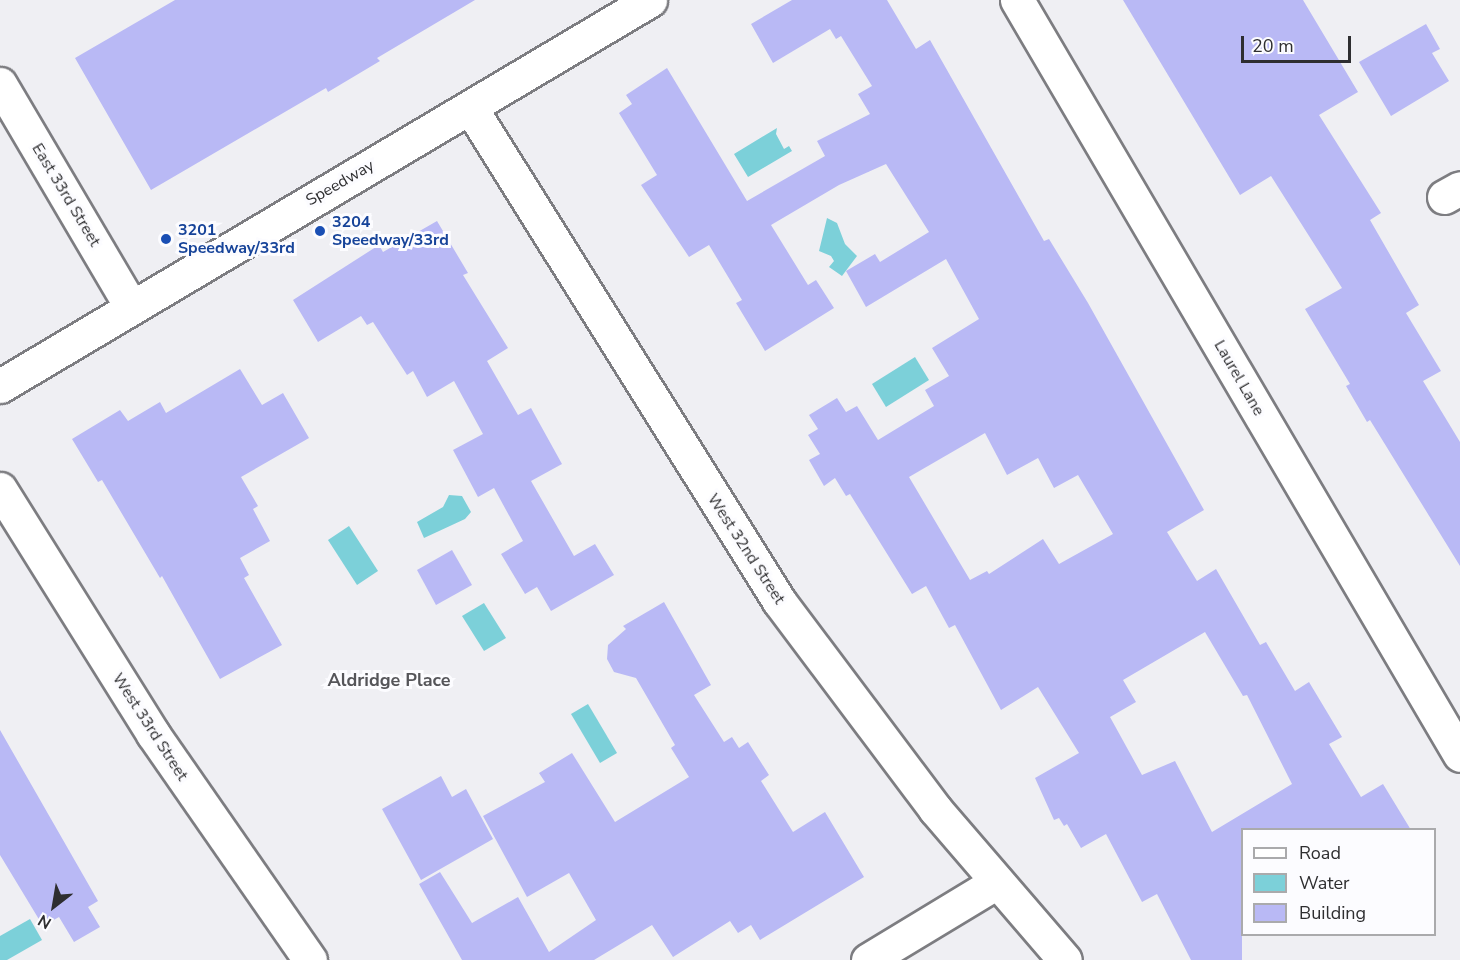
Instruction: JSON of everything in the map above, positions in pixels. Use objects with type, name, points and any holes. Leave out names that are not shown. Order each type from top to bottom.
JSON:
[{"type":"street","name":"Speedway","points":[[0,386],[131,306],[650,0]]},
{"type":"street","name":"Laurel Lane","points":[[1017,0],[1460,755]]},
{"type":"street","name":"East 33rd Street","points":[[0,84],[131,306]]},
{"type":"street","name":"West 32nd Street","points":[[470,107],[779,601],[863,718],[997,882],[1065,960]]},
{"type":"street","name":"West 33rd Street","points":[[0,489],[153,734],[310,960]]},
{"type":"street","points":[[867,960],[997,882]]},
{"type":"water","points":[[777,128],[776,134],[784,149],[789,146],[792,151],[748,177],[734,154]]},
{"type":"water","points":[[827,218],[837,223],[845,244],[857,256],[842,276],[829,267],[834,261],[831,256],[819,251]]},
{"type":"water","points":[[915,357],[929,380],[886,407],[872,384]]},
{"type":"water","points":[[449,495],[462,496],[471,512],[465,519],[424,538],[417,522],[443,507]]},
{"type":"water","points":[[349,526],[378,571],[357,585],[328,540]]},
{"type":"water","points":[[484,603],[506,638],[484,651],[462,616]]},
{"type":"water","points":[[588,704],[617,753],[600,763],[571,714]]},
{"type":"water","points":[[30,919],[42,940],[7,960],[0,960],[0,936]]},
{"type":"building","points":[[175,0],[475,0],[377,58],[380,61],[328,92],[326,88],[151,190],[75,58]]},
{"type":"building","points":[[792,0],[887,0],[916,49],[930,40],[1044,241],[1049,239],[1088,303],[1204,510],[1167,532],[1197,581],[1216,569],[1260,645],[1266,642],[1295,691],[1309,682],[1342,737],[1329,744],[1361,797],[1383,784],[1410,828],[1241,828],[1242,960],[1191,960],[1157,894],[1142,902],[1106,834],[1081,848],[1067,824],[1064,826],[1059,818],[1054,820],[1035,778],[1079,753],[1038,687],[1001,710],[955,625],[949,628],[926,586],[912,594],[850,494],[846,496],[835,478],[824,486],[809,460],[820,454],[808,435],[818,429],[809,415],[837,398],[846,412],[857,406],[878,440],[934,406],[925,390],[949,376],[932,348],[979,319],[946,259],[866,307],[846,271],[875,254],[880,262],[929,232],[886,164],[839,185],[771,225],[808,285],[816,280],[834,308],[765,351],[736,303],[742,300],[709,245],[689,257],[641,185],[657,175],[619,113],[632,104],[626,95],[667,68],[747,201],[825,156],[817,141],[870,114],[858,94],[872,86],[841,36],[836,39],[830,29],[773,63],[751,24]],"holes":[[[985,433],[1007,475],[1038,458],[1054,488],[1078,475],[1113,534],[1059,564],[1043,539],[989,574],[987,571],[970,580],[909,477]],[[1205,632],[1243,696],[1247,695],[1292,784],[1212,832],[1175,761],[1142,775],[1110,717],[1136,702],[1123,680]]]},
{"type":"building","points":[[1123,0],[1303,0],[1358,92],[1319,115],[1381,213],[1370,220],[1419,305],[1406,313],[1441,371],[1423,381],[1460,442],[1460,566],[1370,420],[1367,422],[1346,386],[1350,384],[1305,309],[1342,288],[1271,176],[1240,195]]},
{"type":"building","points":[[1426,24],[1440,49],[1432,53],[1449,81],[1391,116],[1359,62]]},
{"type":"building","points":[[437,221],[468,273],[463,275],[508,348],[487,361],[518,415],[531,408],[562,464],[531,481],[574,556],[595,544],[614,575],[551,611],[537,587],[525,594],[501,554],[523,541],[494,488],[478,497],[453,450],[483,434],[454,381],[427,397],[413,371],[407,375],[373,322],[367,325],[361,316],[318,342],[293,300],[379,245],[383,252]]},
{"type":"building","points":[[240,369],[262,405],[283,393],[309,438],[241,477],[258,506],[253,509],[270,541],[240,558],[249,575],[244,578],[282,645],[220,679],[162,576],[160,578],[102,480],[98,482],[72,439],[120,410],[128,421],[160,402],[166,413]]},
{"type":"building","points":[[452,550],[472,585],[436,605],[417,570]]},
{"type":"building","points":[[664,602],[711,685],[694,695],[724,742],[732,737],[739,748],[748,742],[769,775],[761,781],[793,832],[825,812],[864,877],[760,940],[751,925],[738,933],[730,921],[673,957],[652,925],[594,960],[462,960],[419,884],[440,872],[472,923],[518,897],[549,952],[596,920],[569,873],[527,897],[483,816],[545,782],[539,773],[572,753],[615,822],[689,777],[671,748],[675,745],[636,678],[614,672],[607,659],[608,645],[626,629],[623,626]]},
{"type":"building","points":[[0,730],[98,901],[88,907],[100,927],[74,942],[59,917],[43,926],[0,855]]},
{"type":"building","points":[[441,776],[452,797],[466,789],[493,839],[421,880],[382,809]]},
{"type":"place","name":"3204 Speedway/33rd","points":[[320,231]]},
{"type":"place","name":"3201 Speedway/33rd","points":[[166,239]]},
{"type":"district","name":"Aldridge Place","points":[[389,680]]}]
